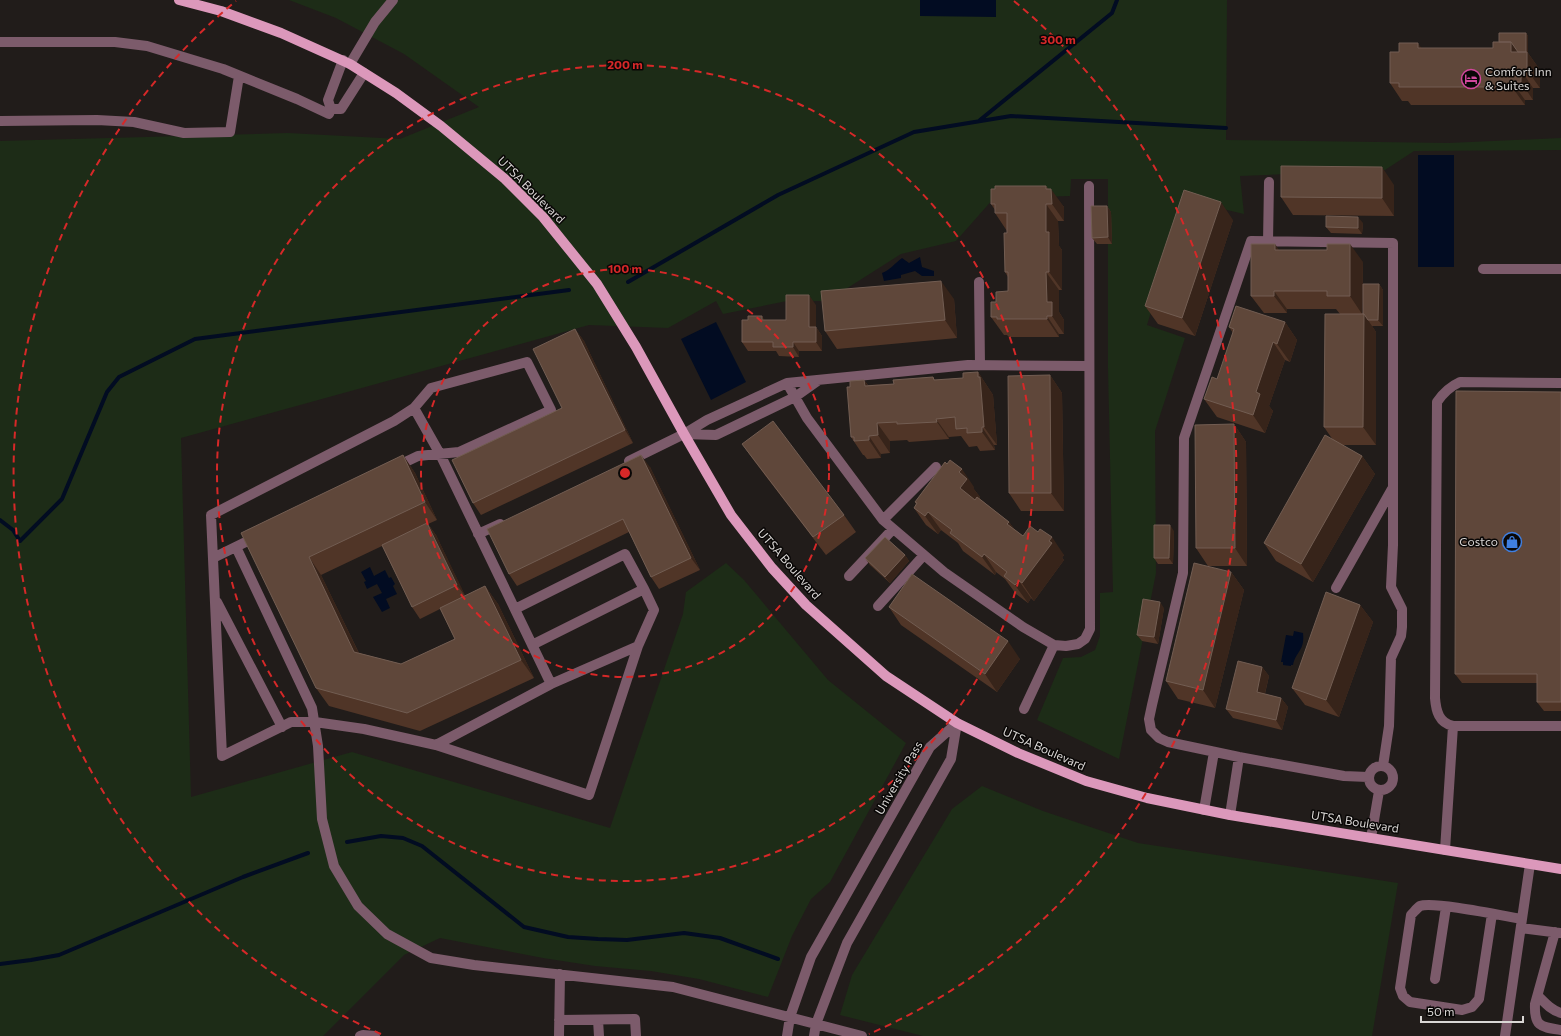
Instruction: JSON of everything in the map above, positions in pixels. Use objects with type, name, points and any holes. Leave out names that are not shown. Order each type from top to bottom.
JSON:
[{"type":"main road","name":"UTSA Boulevard","points":[[179,0],[221,11],[281,33],[346,62],[441,126],[505,179],[544,217],[598,284],[636,347],[731,515],[772,568],[806,605],[886,676],[957,723],[1018,753],[1086,781],[1147,798],[1230,815],[1561,869]]},
{"type":"street","points":[[0,42],[115,42],[148,46],[223,69],[297,99],[329,114],[331,109],[328,100],[346,62],[393,0]]},
{"type":"street","points":[[331,109],[341,109],[364,73]]},
{"type":"street","points":[[0,121],[119,121],[134,122],[184,133],[230,132],[239,76]]},
{"type":"street","points":[[1268,242],[1269,182]]},
{"type":"street","points":[[787,383],[808,418],[883,520],[894,530],[944,572],[1016,623],[1054,645],[1066,646],[1078,644],[1085,639],[1090,629],[1089,186]]},
{"type":"street","points":[[1368,776],[1344,776],[1214,752],[1168,742],[1159,738],[1151,730],[1149,719],[1183,573],[1184,438],[1251,241],[1393,243],[1393,545],[1391,586],[1402,609],[1402,627],[1401,636],[1391,658],[1389,726],[1383,766]]},
{"type":"street","points":[[1483,269],[1561,269]]},
{"type":"street","points":[[980,282],[980,365]]},
{"type":"street","points":[[390,470],[418,456],[459,452],[551,410],[527,362],[431,388],[414,408],[394,421],[211,515],[222,756],[291,722],[315,722],[364,729],[436,745],[589,795],[638,646],[654,610],[625,554],[515,609]]},
{"type":"street","points":[[618,466],[684,434],[707,420],[787,383],[980,365],[1089,366]]},
{"type":"street","points":[[684,434],[716,435],[795,397],[820,379]]},
{"type":"street","points":[[1561,383],[1460,382],[1451,386],[1442,394],[1437,402],[1436,711],[1446,724],[1453,726],[1561,726]]},
{"type":"street","points":[[414,408],[440,454],[551,684]]},
{"type":"street","points":[[883,520],[936,467]]},
{"type":"street","points":[[1336,588],[1393,487]]},
{"type":"street","points":[[478,534],[506,521]]},
{"type":"street","points":[[849,576],[894,530]]},
{"type":"street","points":[[213,558],[264,533]]},
{"type":"street","points":[[236,547],[312,708],[318,746],[322,820],[334,866],[358,906],[387,934],[431,958],[474,965],[673,987],[862,1036]]},
{"type":"street","points":[[878,606],[924,555]]},
{"type":"street","points":[[532,645],[644,589]]},
{"type":"street","points":[[215,599],[282,726]]},
{"type":"street","points":[[1024,709],[1054,645]]},
{"type":"street","points":[[436,745],[551,684],[638,646]]},
{"type":"street","points":[[814,1036],[816,1024],[847,942],[951,759],[957,723]]},
{"type":"street","name":"University Pass","points":[[787,1036],[790,1017],[811,957],[930,747],[957,723]]},
{"type":"street","points":[[1444,850],[1453,726]]},
{"type":"street","points":[[1204,810],[1214,752]]},
{"type":"street","points":[[1230,815],[1239,757]]},
{"type":"street","points":[[1383,766],[1391,771],[1393,780],[1388,788],[1379,791],[1371,786],[1368,776],[1373,768],[1383,766]]},
{"type":"street","points":[[1371,838],[1379,791]]},
{"type":"street","points":[[1505,1036],[1530,864]]},
{"type":"street","points":[[1492,914],[1479,999],[1472,1007],[1462,1010],[1410,1002],[1403,996],[1400,988],[1411,915],[1419,907],[1430,904],[1492,914],[1558,933],[1538,996],[1535,1013],[1536,1021],[1541,1026],[1561,1030]]},
{"type":"street","points":[[1435,979],[1446,907]]},
{"type":"street","points":[[559,1036],[560,974]]},
{"type":"street","points":[[1538,996],[1555,1012],[1561,1013]]},
{"type":"street","points":[[559,1020],[635,1019],[636,1036]]},
{"type":"street","points":[[598,1020],[599,1036]]},
{"type":"street","points":[[360,1036],[375,1036]]},
{"type":"green space","points":[[289,0],[1227,0],[1226,140],[1449,143],[1561,138],[1561,150],[1414,151],[1385,170],[1240,176],[1244,214],[1185,200],[1147,325],[1185,338],[1155,431],[1156,573],[1119,759],[1037,720],[1063,658],[1081,657],[1095,650],[1100,636],[1100,593],[1113,592],[1108,368],[1108,179],[1071,179],[1070,196],[994,198],[956,241],[901,254],[827,301],[787,301],[723,314],[716,301],[668,328],[589,325],[181,438],[191,797],[352,752],[610,828],[683,614],[686,592],[726,563],[744,580],[828,680],[906,743],[830,882],[811,899],[792,936],[768,997],[699,979],[651,971],[595,966],[543,958],[440,938],[404,955],[323,1036],[0,1036],[0,141],[288,133],[400,139],[479,107],[404,54],[336,18]]},
{"type":"green space","points":[[982,786],[1043,811],[1138,843],[1398,883],[1372,1036],[923,1036],[840,1015],[852,975],[952,809]]},
{"type":"water","points":[[920,0],[996,0],[996,17],[920,16]]},
{"type":"water","points":[[1418,155],[1454,155],[1454,267],[1418,267]]},
{"type":"water","points":[[920,257],[922,267],[934,271],[934,276],[922,276],[915,271],[901,275],[901,278],[884,281],[882,273],[890,269],[902,258],[909,263]]},
{"type":"water","points":[[716,322],[746,382],[711,400],[681,339]]},
{"type":"water","points":[[370,567],[374,576],[385,570],[389,578],[391,577],[395,584],[393,586],[397,594],[386,599],[390,608],[382,612],[373,597],[382,593],[377,584],[367,589],[364,582],[366,581],[361,572]]},
{"type":"water","points":[[1294,631],[1303,633],[1303,644],[1294,660],[1293,665],[1283,665],[1283,662],[1281,662],[1286,635],[1293,636]]},
{"type":"building","points":[[1499,33],[1526,33],[1526,52],[1518,52],[1511,42],[1499,42]]},
{"type":"building","points":[[1493,42],[1511,42],[1511,52],[1527,52],[1527,70],[1521,70],[1521,82],[1512,82],[1512,87],[1399,87],[1399,83],[1390,83],[1390,52],[1399,52],[1399,43],[1418,43],[1418,48],[1493,48]]},
{"type":"building","points":[[1281,166],[1382,167],[1382,198],[1281,197]]},
{"type":"building","points":[[995,186],[1046,186],[1046,189],[1051,189],[1052,204],[1046,204],[1046,232],[1049,232],[1049,272],[1046,272],[1047,302],[1052,302],[1052,316],[1047,316],[1047,319],[997,319],[997,317],[991,317],[991,302],[996,302],[996,292],[1008,291],[1008,272],[1005,272],[1004,233],[1007,233],[1007,213],[995,213],[995,204],[991,204],[991,189],[995,189]]},
{"type":"building","points":[[1184,190],[1221,202],[1182,318],[1145,306]]},
{"type":"building","points":[[1091,206],[1107,206],[1108,237],[1092,238]]},
{"type":"building","points":[[1326,216],[1358,217],[1358,228],[1326,227]]},
{"type":"building","points":[[1251,244],[1275,244],[1275,250],[1327,250],[1327,244],[1350,244],[1350,296],[1327,296],[1327,291],[1274,291],[1274,296],[1251,296]]},
{"type":"building","points":[[941,281],[945,320],[825,331],[821,291]]},
{"type":"building","points":[[1363,284],[1379,284],[1378,320],[1368,320],[1363,314]]},
{"type":"building","points":[[786,295],[809,295],[809,327],[816,327],[816,342],[793,342],[793,347],[773,347],[773,342],[742,342],[742,320],[748,320],[748,316],[762,316],[762,320],[786,320]]},
{"type":"building","points":[[1236,306],[1285,322],[1277,344],[1273,342],[1256,392],[1260,394],[1253,415],[1204,399],[1212,377],[1217,379],[1234,329],[1229,327]]},
{"type":"building","points":[[1325,314],[1364,314],[1363,427],[1324,427]]},
{"type":"building","points":[[575,329],[625,430],[473,503],[452,460],[562,408],[533,349]]},
{"type":"building","points":[[978,372],[978,377],[980,377],[984,427],[982,427],[982,432],[967,433],[967,428],[956,429],[955,417],[936,419],[937,422],[897,424],[897,422],[877,423],[878,435],[869,436],[869,440],[854,441],[854,437],[851,437],[847,387],[850,387],[850,381],[864,380],[865,386],[894,384],[893,380],[933,377],[934,380],[963,378],[963,373]]},
{"type":"building","points":[[1050,375],[1051,493],[1009,493],[1008,376]]},
{"type":"building","name":"Costco","points":[[1456,391],[1561,392],[1561,702],[1537,702],[1537,674],[1455,674]]},
{"type":"building","points":[[773,421],[844,515],[813,537],[742,444]]},
{"type":"building","points":[[1234,424],[1235,548],[1196,548],[1195,425]]},
{"type":"building","points":[[1325,435],[1362,456],[1301,564],[1264,543]]},
{"type":"building","points":[[403,455],[425,502],[309,557],[354,652],[401,664],[455,639],[440,608],[485,586],[521,660],[407,713],[316,688],[241,533]]},
{"type":"building","points":[[641,455],[691,558],[651,577],[623,519],[509,574],[487,529]]},
{"type":"building","points":[[950,460],[962,469],[959,472],[967,479],[960,488],[975,500],[977,497],[1009,522],[1007,524],[1023,536],[1030,526],[1038,532],[1040,529],[1052,537],[1049,541],[1052,543],[1022,583],[1019,581],[1015,585],[1004,576],[1007,572],[984,554],[982,557],[950,533],[952,530],[928,512],[925,516],[914,508],[917,503],[915,502],[945,462],[947,464]]},
{"type":"building","points":[[427,523],[457,585],[412,607],[382,545]]},
{"type":"building","points":[[1154,525],[1170,525],[1169,558],[1154,558]]},
{"type":"building","points":[[885,537],[905,555],[885,577],[865,558]]},
{"type":"building","points":[[1194,563],[1231,572],[1203,690],[1166,681]]},
{"type":"building","points":[[912,574],[1008,641],[985,674],[889,607]]},
{"type":"building","points":[[1326,592],[1360,605],[1326,700],[1292,688]]},
{"type":"building","points":[[1143,599],[1160,602],[1154,637],[1137,635]]},
{"type":"building","points":[[1238,661],[1262,667],[1257,692],[1281,698],[1276,720],[1226,709]]},
{"type":"waterway","points":[[980,120],[1112,13],[1117,0]]},
{"type":"waterway","points":[[628,282],[778,195],[914,132],[1011,116],[1226,128]]},
{"type":"waterway","points":[[0,520],[13,530],[20,541],[62,499],[107,392],[119,377],[195,339],[569,290]]},
{"type":"waterway","points":[[347,842],[381,836],[403,838],[422,846],[524,927],[568,937],[598,939],[627,940],[684,933],[720,938],[778,959]]},
{"type":"waterway","points":[[0,964],[59,955],[243,877],[308,853]]},
{"type":"place","name":"Comfort Inn & Suites","points":[[1471,79]]},
{"type":"place","name":"Costco","points":[[1512,542]]}]
